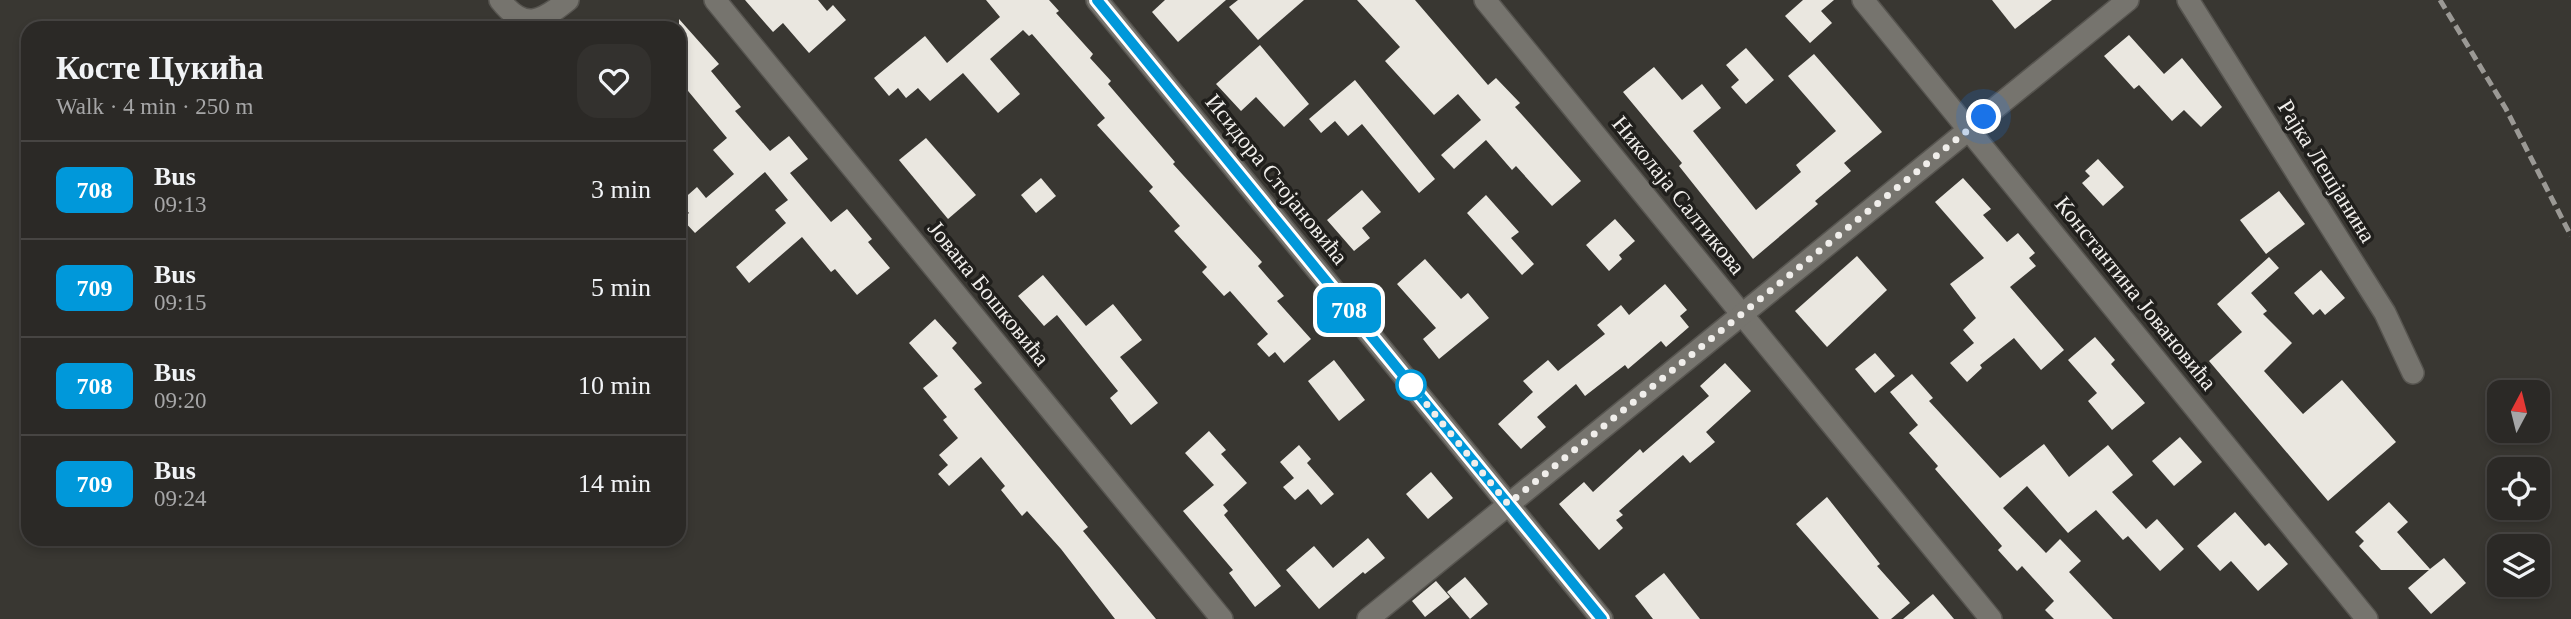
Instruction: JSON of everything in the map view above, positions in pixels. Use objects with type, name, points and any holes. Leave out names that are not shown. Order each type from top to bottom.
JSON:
[{"type":"street","points":[[500,0],[515,17],[531,21],[552,13],[568,0]]},
{"type":"street","name":"Јована Бошковића","points":[[715,0],[1222,619]]},
{"type":"street","name":"Исидора Стојановића","points":[[1097,0],[1602,619]]},
{"type":"street","name":"Николаја Салтикова","points":[[1485,0],[1991,619]]},
{"type":"street","name":"Константина Јовановића","points":[[1863,0],[2368,619]]},
{"type":"street","points":[[1368,619],[2128,0]]},
{"type":"street","name":"Рајка Лешјанина","points":[[2188,0],[2385,313],[2413,373]]},
{"type":"building","points":[[745,0],[818,0],[827,11],[833,5],[846,20],[809,53],[783,23],[773,32]]},
{"type":"building","points":[[986,0],[1049,0],[1059,11],[1056,13],[1093,54],[1090,58],[1111,81],[1108,84],[1175,162],[1173,164],[1262,262],[1258,266],[1284,296],[1277,301],[1311,339],[1284,363],[1275,352],[1269,357],[1257,344],[1268,334],[1230,291],[1224,296],[1202,272],[1207,267],[1174,231],[1180,226],[1149,191],[1153,187],[1097,125],[1105,118],[1032,34],[1029,36],[1023,30],[990,59],[1020,94],[998,113],[963,73],[930,101],[918,88],[906,98],[898,88],[889,96],[874,78],[925,36],[947,63],[1000,17]]},
{"type":"building","points":[[1165,0],[1226,0],[1178,42],[1152,12]]},
{"type":"building","points":[[1238,0],[1304,0],[1258,40],[1229,7]]},
{"type":"building","points":[[1357,0],[1415,0],[1488,85],[1496,78],[1520,103],[1515,107],[1581,181],[1552,206],[1516,166],[1512,170],[1486,140],[1454,169],[1441,155],[1481,120],[1458,94],[1434,115],[1385,61],[1400,47]]},
{"type":"building","points":[[1803,0],[1834,0],[1821,11],[1832,23],[1810,43],[1785,16]]},
{"type":"building","points":[[1992,0],[2052,0],[2015,29]]},
{"type":"building","points":[[686,27],[719,64],[711,71],[741,107],[735,111],[770,151],[789,136],[808,159],[790,173],[831,222],[847,209],[872,239],[868,242],[890,268],[857,295],[835,269],[831,272],[802,237],[749,283],[736,267],[786,223],[775,210],[788,200],[765,172],[695,233],[686,223],[686,216],[689,213],[686,209],[686,197],[697,187],[706,198],[734,174],[713,150],[727,138],[686,88]]},
{"type":"building","points":[[2129,35],[2164,74],[2182,58],[2222,107],[2201,127],[2184,110],[2172,121],[2139,85],[2134,89],[2104,56]]},
{"type":"building","points":[[1260,45],[1309,104],[1284,127],[1256,97],[1241,111],[1216,84]]},
{"type":"building","points":[[1746,48],[1774,80],[1746,104],[1731,87],[1739,80],[1726,65]]},
{"type":"building","points":[[1814,54],[1882,132],[1844,163],[1851,171],[1815,201],[1818,204],[1753,259],[1679,166],[1682,163],[1623,92],[1654,67],[1682,100],[1702,84],[1721,108],[1693,131],[1756,210],[1801,172],[1796,165],[1836,131],[1788,76]]},
{"type":"building","points":[[1355,80],[1435,179],[1419,193],[1362,124],[1348,136],[1335,121],[1321,133],[1309,119]]},
{"type":"building","points":[[926,138],[976,195],[948,219],[899,160]]},
{"type":"building","points":[[2098,159],[2124,187],[2103,206],[2082,183],[2090,176],[2085,171]]},
{"type":"building","points":[[1041,178],[1056,196],[1036,213],[1021,195]]},
{"type":"building","points":[[1963,178],[1991,209],[1983,215],[2007,242],[2018,233],[2035,253],[2029,258],[2036,266],[2010,287],[2064,350],[2041,370],[2014,338],[1980,365],[1982,368],[1967,382],[1950,363],[1974,343],[1963,330],[1976,318],[1950,284],[1984,258],[1935,202]]},
{"type":"building","points":[[1362,190],[1381,212],[1362,228],[1370,238],[1354,251],[1327,220]]},
{"type":"building","points":[[2279,191],[2305,224],[2266,254],[2240,220]]},
{"type":"building","points":[[1486,195],[1519,232],[1511,238],[1534,264],[1522,275],[1467,213]]},
{"type":"building","points":[[1615,219],[1635,241],[1619,255],[1622,259],[1609,271],[1586,245]]},
{"type":"building","points":[[1857,256],[1887,290],[1827,347],[1795,311]]},
{"type":"building","points":[[2269,257],[2279,268],[2251,293],[2267,311],[2263,314],[2292,343],[2264,371],[2303,414],[2342,380],[2396,442],[2328,501],[2209,361],[2242,332],[2217,304]]},
{"type":"building","points":[[1425,259],[1461,299],[1468,293],[1489,318],[1439,359],[1423,339],[1436,328],[1397,284]]},
{"type":"building","points":[[2321,270],[2345,298],[2325,315],[2320,309],[2313,315],[2294,293]]},
{"type":"building","points":[[1043,275],[1086,326],[1113,304],[1142,340],[1120,357],[1158,403],[1131,425],[1110,398],[1118,391],[1057,315],[1044,326],[1018,296]]},
{"type":"building","points":[[1665,284],[1687,310],[1680,316],[1689,327],[1666,347],[1661,341],[1628,369],[1625,365],[1585,396],[1576,384],[1537,417],[1546,427],[1521,449],[1498,424],[1533,392],[1523,381],[1548,360],[1558,371],[1605,334],[1597,325],[1621,305],[1629,315]]},
{"type":"building","points":[[935,319],[957,343],[952,348],[982,383],[974,389],[1088,527],[1083,531],[1156,619],[1115,619],[1061,549],[1027,511],[1022,516],[1001,490],[1005,486],[981,457],[949,486],[938,474],[948,465],[939,455],[958,438],[943,420],[947,417],[923,388],[938,376],[909,343]]},
{"type":"building","points":[[2095,337],[2115,360],[2111,364],[2145,403],[2112,430],[2088,401],[2097,393],[2068,360]]},
{"type":"building","points":[[1875,353],[1895,376],[1875,393],[1855,369]]},
{"type":"building","points":[[1334,360],[1365,400],[1339,421],[1308,381]]},
{"type":"building","points":[[1725,363],[1751,391],[1706,432],[1715,442],[1690,463],[1683,455],[1619,511],[1623,515],[1616,520],[1623,528],[1599,550],[1559,504],[1584,482],[1593,492],[1640,449],[1643,453],[1709,396],[1700,386]]},
{"type":"building","points":[[1912,374],[1933,398],[1929,401],[2000,478],[2044,444],[2069,477],[2108,445],[2133,475],[2112,492],[2146,529],[2157,519],[2184,549],[2160,571],[2128,536],[2123,540],[2096,510],[2068,533],[2027,486],[2003,508],[2046,553],[2060,539],[2081,561],[2069,572],[2113,619],[2054,619],[2045,610],[2054,601],[2022,566],[2017,571],[1998,550],[2002,546],[1935,469],[1938,466],[1909,433],[1918,425],[1890,392]]},
{"type":"building","points":[[1209,431],[1226,450],[1221,454],[1247,483],[1223,505],[1228,511],[1224,515],[1281,586],[1255,607],[1229,573],[1233,570],[1183,511],[1214,485],[1185,453]]},
{"type":"building","points":[[2180,437],[2202,462],[2174,486],[2152,461]]},
{"type":"building","points":[[1299,445],[1311,459],[1307,463],[1334,494],[1321,505],[1308,489],[1295,500],[1283,487],[1294,478],[1280,462]]},
{"type":"building","points":[[1431,472],[1453,498],[1428,519],[1406,494]]},
{"type":"building","points":[[1827,497],[1880,564],[1877,566],[1910,603],[1891,619],[1879,619],[1796,524]]},
{"type":"building","points":[[2389,502],[2408,522],[2397,532],[2430,569],[2444,558],[2466,583],[2431,614],[2408,588],[2429,570],[2381,570],[2359,546],[2364,541],[2355,532]]},
{"type":"building","points":[[2235,512],[2265,546],[2269,543],[2288,564],[2258,591],[2231,561],[2220,571],[2197,546]]},
{"type":"building","points":[[1368,538],[1385,558],[1365,574],[1363,572],[1319,609],[1286,570],[1314,546],[1333,568]]},
{"type":"building","points":[[1664,573],[1700,619],[1653,619],[1635,596]]},
{"type":"building","points":[[1465,577],[1488,604],[1470,619],[1447,592]]},
{"type":"building","points":[[1436,581],[1450,597],[1425,617],[1412,601]]},
{"type":"building","points":[[1933,594],[1954,619],[1903,619]]},
{"type":"railway","points":[[2440,0],[2506,109],[2571,236]]},
{"type":"bus line","name":"708","points":[[1097,0],[1602,619]]},
{"type":"route","points":[[1411,385],[1508,504],[1984,117]]}]
